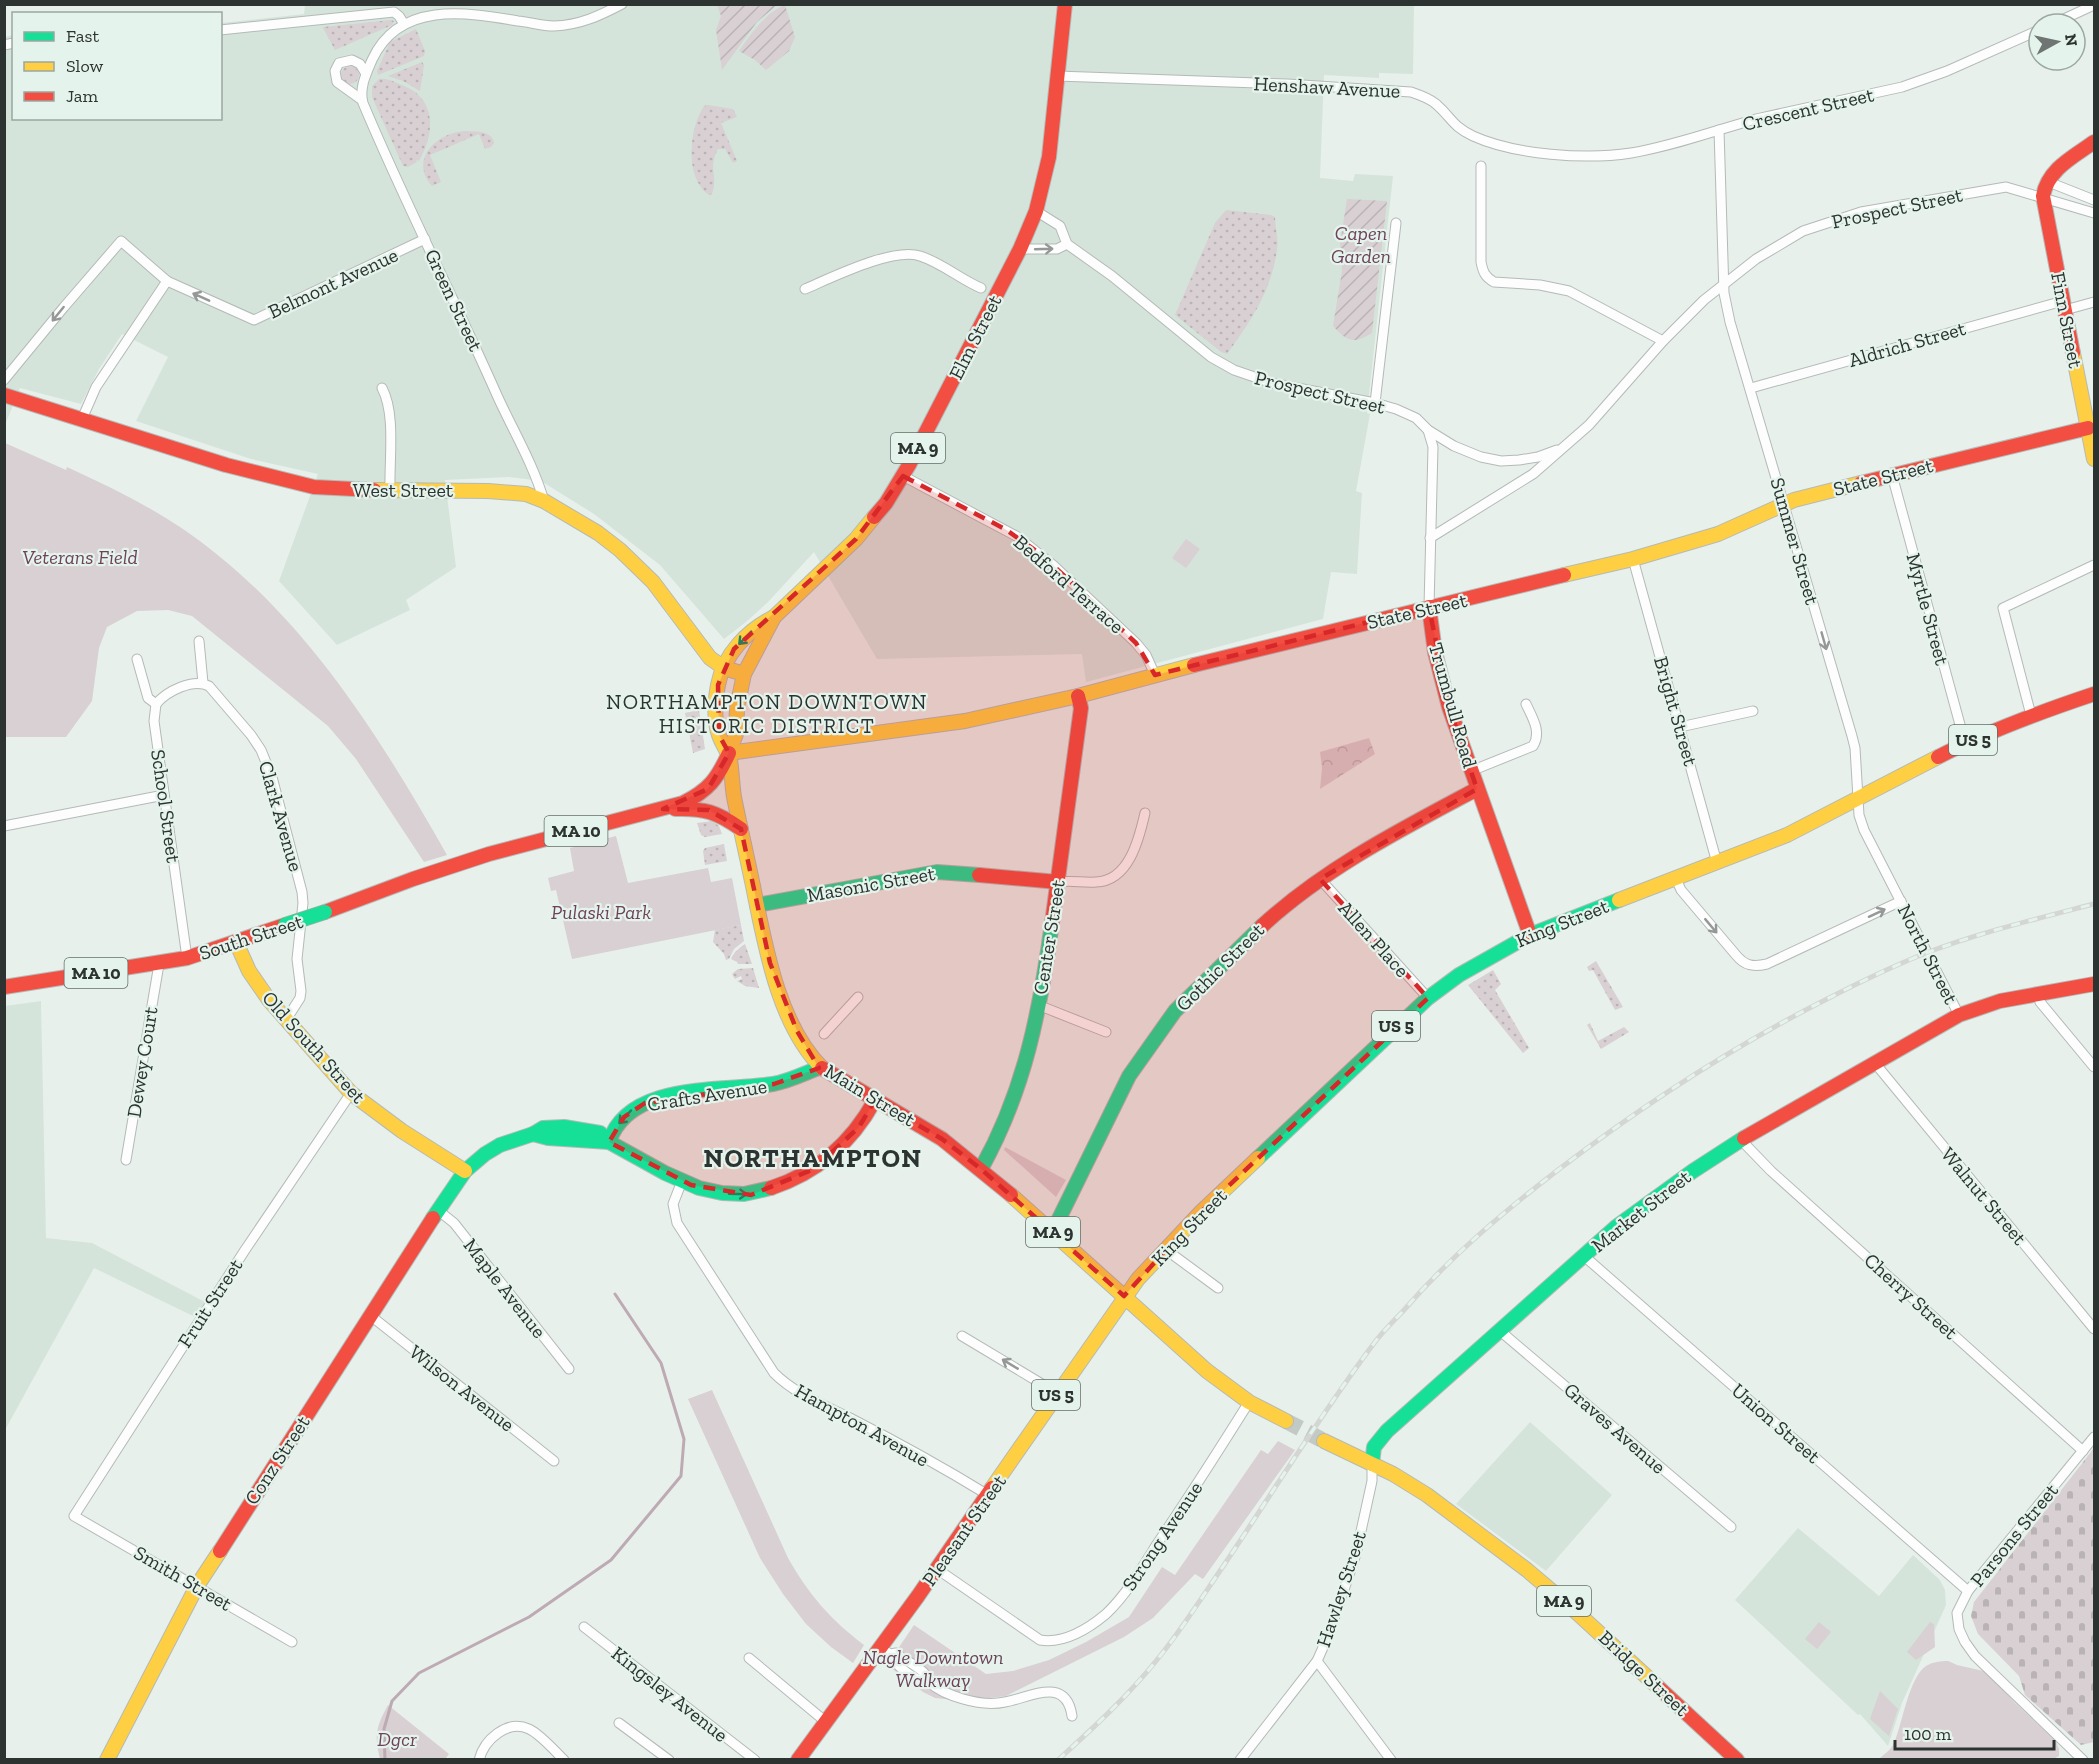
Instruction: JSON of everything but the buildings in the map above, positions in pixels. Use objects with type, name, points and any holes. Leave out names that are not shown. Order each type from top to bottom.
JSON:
[{"type":"main road","name":"Elm Street","points":[[744,674],[774,617],[869,525],[882,509],[903,476],[1020,249],[1036,211],[1049,158],[1065,4]]},
{"type":"main road","points":[[2046,181],[2057,169],[2094,142]]},
{"type":"main road","name":"Finn Street","points":[[2046,181],[2043,196],[2091,427],[2094,459]]},
{"type":"main road","name":"West Street","points":[[4,395],[225,465],[314,487],[346,490],[526,494],[544,501],[598,533],[660,589],[710,658],[724,668],[744,674]]},
{"type":"main road","name":"State Street","points":[[729,753],[965,721],[1078,696],[1429,607],[1501,592],[1633,559],[1708,538],[1784,504],[1892,475],[2091,427]]},
{"type":"main road","name":"Trumbull Road","points":[[1429,607],[1436,652],[1449,707],[1530,935]]},
{"type":"main road","name":"Elm Street","points":[[724,668],[742,640],[758,624],[774,617]]},
{"type":"main road","name":"Main Street","points":[[724,668],[718,685],[719,735],[729,753],[741,829],[770,963],[784,1002],[803,1042],[821,1067],[942,1139],[981,1169],[1053,1232],[1207,1371],[1249,1402],[1286,1421]]},
{"type":"main road","name":"Main Street","points":[[729,753],[736,734],[737,708],[744,674]]},
{"type":"main road","name":"King Street","points":[[1124,1296],[1202,1212],[1349,1071],[1428,998],[1479,963],[1530,935],[1790,833],[1965,743],[2031,716],[2094,694]]},
{"type":"main road","name":"Center Street","points":[[981,1169],[996,1146],[1016,1094],[1029,1049],[1048,952],[1058,882],[1081,708],[1078,696]]},
{"type":"main road","name":"MA 10","points":[[663,809],[683,803],[708,789],[717,778],[729,753]]},
{"type":"main road","name":"Gothic Street","points":[[1053,1232],[1130,1076],[1175,1011],[1262,925],[1291,900],[1320,879],[1401,830],[1478,789]]},
{"type":"main road","name":"MA 10","points":[[663,809],[709,810],[724,816],[741,829]]},
{"type":"main road","name":"South Street","points":[[4,987],[187,958],[489,854],[663,809]]},
{"type":"main road","name":"Masonic Street","points":[[757,904],[937,872],[1058,882]]},
{"type":"main road","name":"Old South Street","points":[[236,942],[258,985],[351,1094],[402,1131],[465,1171]]},
{"type":"main road","name":"North Street","points":[[1959,1015],[2000,1000],[2094,984]]},
{"type":"main road","name":"Market Street","points":[[1372,1464],[1374,1447],[1387,1431],[1499,1330],[1637,1211],[1741,1140],[1959,1015]]},
{"type":"main road","name":"Crafts Avenue","points":[[609,1142],[612,1132],[624,1117],[645,1103],[688,1094],[774,1084],[821,1067]]},
{"type":"main road","points":[[465,1171],[501,1145],[533,1134],[543,1128],[577,1128],[600,1133],[609,1142],[701,1189],[732,1195],[751,1195],[774,1190],[814,1169],[859,1127],[874,1100]]},
{"type":"main road","name":"Conz Street","points":[[107,1760],[198,1586],[465,1171]]},
{"type":"main road","name":"Pleasant Street","points":[[798,1760],[826,1722],[885,1651],[937,1569],[1124,1296]]},
{"type":"main road","name":"MA 9","points":[[1324,1441],[1372,1464]]},
{"type":"main road","name":"Bridge Street","points":[[1372,1464],[1434,1500],[1527,1570],[1573,1609],[1737,1760]]},
{"type":"street","points":[[362,100],[361,91],[366,74],[383,40],[404,24],[432,15],[453,14],[478,15],[550,26],[570,25],[598,17],[622,4]]},
{"type":"street","points":[[2079,12],[2094,5]]},
{"type":"street","points":[[222,30],[394,12],[404,24]]},
{"type":"street","name":"Crescent Street","points":[[1723,283],[1719,130],[1756,119],[1902,87],[2027,35]]},
{"type":"street","name":"Green Street","points":[[366,74],[360,64],[352,60],[339,63],[335,71],[337,82],[362,100],[512,429],[536,473],[544,501]]},
{"type":"street","name":"Henshaw Avenue","points":[[1057,76],[1287,84],[1411,92],[1435,104],[1456,128],[1497,145],[1532,152],[1589,155],[1629,153],[1659,148],[1719,130]]},
{"type":"street","points":[[1480,166],[1481,262],[1488,278],[1494,282],[1540,285],[1569,291],[1663,341]]},
{"type":"street","points":[[2046,181],[2094,200]]},
{"type":"street","name":"Prospect Street","points":[[1430,538],[1533,474],[1589,425],[1663,341],[1723,283],[1762,254],[1803,231],[1830,221],[1883,207],[2006,187],[2094,213]]},
{"type":"street","name":"Prospect Street","points":[[1036,211],[1060,226],[1067,244],[1112,276],[1211,357],[1226,366],[1272,383],[1396,409],[1416,418],[1428,430],[1463,450],[1481,457],[1501,461],[1519,460],[1538,457],[1564,446]]},
{"type":"street","points":[[1375,403],[1396,224]]},
{"type":"street","name":"Belmont Avenue","points":[[4,381],[121,241],[167,281],[254,320],[425,239]]},
{"type":"street","points":[[1020,249],[1057,249],[1067,244]]},
{"type":"street","points":[[805,289],[877,260],[913,254],[930,260],[981,288]]},
{"type":"street","points":[[82,419],[96,387],[167,281]]},
{"type":"street","name":"Summer Street","points":[[1723,283],[1730,322],[1852,736],[1855,748],[1858,800]]},
{"type":"street","name":"Aldrich Street","points":[[1751,388],[2064,305],[2094,302]]},
{"type":"street","points":[[382,388],[387,398],[390,417],[390,490]]},
{"type":"street","name":"Trumbull Road","points":[[1428,430],[1433,447],[1429,607]]},
{"type":"street","name":"Myrtle Street","points":[[1892,475],[1965,743]]},
{"type":"street","name":"Bedford Terrace","points":[[903,476],[1005,529],[1042,555],[1136,643],[1146,655],[1155,675]]},
{"type":"street","name":"Bright Street","points":[[1633,559],[1717,863]]},
{"type":"street","points":[[2031,716],[2003,608],[2094,565]]},
{"type":"street","points":[[156,704],[165,695],[184,686],[204,683],[199,641]]},
{"type":"street","name":"School Street","points":[[136,659],[148,698],[156,704],[154,721],[187,958]]},
{"type":"street","name":"Clark Avenue","points":[[204,683],[251,735],[261,750],[272,777],[302,892],[303,903],[297,959],[301,991],[300,998],[286,1020]]},
{"type":"street","points":[[1471,771],[1533,746],[1537,739],[1537,731],[1526,704]]},
{"type":"street","points":[[1680,727],[1753,711]]},
{"type":"street","points":[[4,826],[164,795]]},
{"type":"street","name":"North Street","points":[[1858,800],[1859,815],[1868,839],[1959,1015]]},
{"type":"street","points":[[1058,882],[1071,880],[1098,882],[1111,878],[1133,855],[1145,813]]},
{"type":"street","name":"Allen Place","points":[[1320,879],[1428,998]]},
{"type":"street","points":[[1676,879],[1680,890],[1742,962],[1752,966],[1767,964],[1901,902]]},
{"type":"street","name":"Dewey Court","points":[[126,1160],[159,964]]},
{"type":"street","points":[[2038,993],[2040,1002],[2094,1067]]},
{"type":"street","points":[[824,1034],[858,997]]},
{"type":"street","points":[[1038,1005],[1106,1032]]},
{"type":"street","name":"Walnut Street","points":[[1874,1062],[2094,1329]]},
{"type":"street","name":"Fruit Street","points":[[74,1515],[257,1232],[351,1094]]},
{"type":"street","name":"Cherry Street","points":[[1741,1140],[1770,1171],[2083,1451]]},
{"type":"street","name":"Hampton Avenue","points":[[682,1181],[673,1204],[677,1223],[774,1373],[818,1403],[888,1438],[988,1495]]},
{"type":"street","name":"Maple Avenue","points":[[439,1211],[454,1223],[569,1369]]},
{"type":"street","points":[[1166,1249],[1218,1288]]},
{"type":"street","name":"Union Street","points":[[1584,1256],[1968,1591]]},
{"type":"street","name":"Wilson Avenue","points":[[371,1316],[554,1461]]},
{"type":"street","name":"Graves Avenue","points":[[1499,1330],[1731,1527]]},
{"type":"street","points":[[962,1335],[1057,1393]]},
{"type":"street","name":"Strong Avenue","points":[[937,1569],[1034,1637],[1049,1641],[1074,1635],[1104,1615],[1126,1592],[1249,1402]]},
{"type":"street","name":"Parsons Street","points":[[2083,1760],[1975,1656],[1959,1629],[1958,1613],[1968,1591],[2094,1437]]},
{"type":"street","name":"Hawley Street","points":[[1240,1760],[1317,1661],[1329,1634],[1352,1565],[1372,1481],[1372,1464]]},
{"type":"street","name":"Smith Street","points":[[74,1515],[292,1642]]},
{"type":"street","name":"Kingsley Avenue","points":[[584,1627],[755,1760]]},
{"type":"street","points":[[885,1651],[896,1653],[926,1675],[930,1683],[955,1696],[984,1703],[1002,1703],[1040,1692],[1053,1692],[1066,1701],[1072,1716]]},
{"type":"street","points":[[748,1658],[826,1722]]},
{"type":"street","points":[[1317,1661],[1391,1760]]},
{"type":"street","points":[[620,1723],[669,1760]]},
{"type":"street","points":[[479,1760],[488,1741],[511,1727],[530,1729],[564,1760]]},
{"type":"highlighted area","points":[[903,476],[1005,529],[1042,555],[1136,643],[1155,675],[1429,607],[1449,707],[1477,789],[1320,879],[1428,998],[1201,1212],[1124,1296],[981,1169],[942,1139],[875,1100],[859,1127],[814,1169],[751,1195],[691,1185],[609,1142],[624,1117],[645,1103],[774,1084],[819,1068],[797,1031],[770,963],[741,829],[709,810],[663,809],[708,789],[729,753],[719,735],[718,685],[734,649],[856,539]]},
{"type":"shaded area","points":[[305,5],[1414,5],[1413,74],[1379,73],[1379,78],[1324,75],[1320,178],[1353,181],[1355,174],[1393,176],[1367,413],[1370,414],[1356,491],[1362,493],[1357,574],[1331,572],[1323,619],[1086,682],[1082,654],[877,659],[814,552],[768,602],[724,639],[660,565],[594,514],[541,481],[509,477],[445,480],[456,567],[406,600],[410,610],[337,645],[279,581],[318,474],[251,459],[136,421],[168,357],[122,334],[99,369],[81,404],[20,388],[5,425],[4,37],[12,35],[12,120],[222,120],[222,23],[304,14]]},
{"type":"shaded area","points":[[41,1001],[46,1238],[92,1243],[205,1302],[195,1317],[94,1268],[5,1430],[5,1006]]},
{"type":"shaded area","points":[[1530,1422],[1612,1495],[1546,1571],[1456,1504]]},
{"type":"shaded area","points":[[1798,1528],[1879,1596],[1913,1555],[1940,1580],[1945,1590],[1946,1605],[1902,1703],[1888,1746],[1860,1714],[1858,1715],[1735,1600]]},
{"type":"green space","points":[[717,5],[777,5],[757,22],[722,70],[716,30],[721,16]]},
{"type":"green space","points":[[785,5],[795,37],[789,51],[766,70],[755,60],[739,51],[765,18]]},
{"type":"green space","points":[[394,21],[392,25],[335,50],[323,28],[323,27]]},
{"type":"green space","points":[[416,29],[425,51],[424,56],[378,75],[377,71],[390,42]]},
{"type":"green space","points":[[422,62],[424,65],[420,91],[403,81],[388,76]]},
{"type":"green space","points":[[346,66],[354,66],[359,71],[357,82],[346,84],[341,79],[341,71]]},
{"type":"green space","points":[[379,79],[391,80],[413,91],[427,107],[430,128],[425,150],[419,161],[416,160],[417,162],[408,167],[403,166],[372,97],[372,86]]},
{"type":"green space","points":[[704,106],[733,109],[737,117],[721,123],[737,161],[733,163],[725,149],[718,149],[713,162],[714,187],[712,194],[709,195],[701,187],[692,165],[692,139],[695,127]]},
{"type":"green space","points":[[465,131],[487,134],[494,143],[485,149],[479,134],[430,155],[441,182],[432,186],[423,166],[429,149],[444,137]]},
{"type":"green space","name":"Capen Garden","points":[[1347,199],[1387,201],[1372,333],[1355,340],[1346,338],[1333,326],[1342,271],[1340,244]]},
{"type":"green space","points":[[1226,210],[1275,217],[1278,242],[1274,265],[1265,293],[1252,318],[1227,354],[1221,352],[1175,315],[1215,223]]},
{"type":"green space","name":"Veterans Field","points":[[5,443],[66,470],[67,467],[153,510],[223,559],[262,595],[299,634],[332,675],[393,763],[447,855],[424,862],[356,759],[328,726],[192,616],[168,610],[137,611],[107,627],[99,648],[92,701],[66,737],[5,737]]},
{"type":"green space","points":[[1186,539],[1200,549],[1186,568],[1172,558]]},
{"type":"green space","points":[[699,710],[705,749],[693,753],[685,713]]},
{"type":"green space","points":[[1369,738],[1375,754],[1320,789],[1322,768],[1320,752]]},
{"type":"green space","points":[[712,821],[719,826],[722,834],[705,837],[701,835],[697,823]]},
{"type":"green space","name":"Pulaski Park","points":[[616,836],[628,883],[708,868],[711,882],[732,878],[741,925],[572,959],[556,890],[551,891],[548,878],[574,871],[570,848]]},
{"type":"green space","points":[[724,844],[727,861],[705,865],[703,851],[705,848]]},
{"type":"green space","points":[[741,925],[744,941],[726,960],[724,954],[713,942],[715,930]]},
{"type":"green space","points":[[745,944],[752,964],[738,964],[731,959]]},
{"type":"green space","points":[[1596,961],[1623,1007],[1615,1010],[1593,970],[1589,971],[1587,967]]},
{"type":"green space","points":[[753,968],[759,988],[745,986],[737,981],[742,979],[741,976],[735,979],[732,974],[738,969]]},
{"type":"green space","points":[[1493,970],[1501,984],[1495,990],[1529,1048],[1523,1053],[1468,985]]},
{"type":"green space","points":[[1590,1023],[1598,1041],[1624,1027],[1629,1032],[1601,1049],[1587,1025]]},
{"type":"green space","points":[[1005,1147],[1066,1180],[1056,1197],[1004,1150]]},
{"type":"green space","name":"Nagle Downtown Walkway","points":[[712,1390],[788,1558],[821,1606],[864,1645],[853,1663],[806,1624],[760,1558],[688,1399]]},
{"type":"green space","name":"Nagle Downtown Walkway","points":[[1278,1441],[1295,1450],[1203,1579],[1195,1574],[1153,1618],[1124,1637],[1006,1696],[964,1701],[935,1698],[923,1692],[887,1665],[914,1625],[986,1674],[1013,1671],[1049,1660],[1086,1642],[1129,1617],[1162,1567],[1175,1575],[1261,1450],[1268,1454]]},
{"type":"green space","points":[[2094,1448],[2094,1742],[2081,1745],[2025,1695],[2019,1676],[1978,1634],[1971,1616],[1974,1602]]},
{"type":"green space","points":[[1819,1622],[1831,1632],[1817,1649],[1805,1639]]},
{"type":"green space","points":[[1930,1622],[1934,1624],[1935,1647],[1916,1660],[1907,1652]]},
{"type":"green space","points":[[1948,1661],[1988,1672],[2014,1702],[2056,1741],[2059,1756],[2052,1760],[1878,1760],[1893,1745],[1911,1690],[1920,1672],[1931,1664]]},
{"type":"green space","points":[[1880,1691],[1898,1709],[1889,1736],[1870,1719]]},
{"type":"green space","name":"Dgcr","points":[[388,1705],[449,1754],[445,1759],[380,1759],[377,1731]]},
{"type":"waterway","points":[[385,1760],[384,1729],[392,1701],[419,1673],[529,1617],[611,1560],[681,1476],[684,1439],[661,1363],[615,1294]]},
{"type":"tunnel","points":[[1286,1421],[1324,1441]]},
{"type":"railway","points":[[1058,1760],[1121,1700],[1165,1650],[1333,1400],[1379,1337],[1477,1236],[1558,1170],[1655,1100],[1792,1017],[1885,970],[1942,947],[2094,904]]},
{"type":"traffic: fast","points":[[757,905],[937,872],[979,875]]},
{"type":"traffic: fast","points":[[1258,1158],[1428,998],[1459,975],[1530,935],[1619,900]]},
{"type":"traffic: fast","points":[[285,925],[325,912]]},
{"type":"traffic: fast","points":[[981,1169],[1009,1110],[1020,1080],[1036,1019],[1052,923]]},
{"type":"traffic: fast","points":[[1053,1231],[1129,1076],[1175,1011],[1262,926]]},
{"type":"traffic: fast","points":[[609,1142],[620,1122],[636,1108],[656,1099],[679,1093],[773,1084],[821,1067]]},
{"type":"traffic: fast","points":[[433,1218],[465,1171],[485,1154],[500,1145],[533,1134],[543,1128],[564,1127],[600,1133],[609,1142],[665,1173],[699,1188],[722,1193],[744,1194],[771,1188]]},
{"type":"traffic: fast","points":[[533,1134],[548,1138],[609,1142]]},
{"type":"traffic: fast","points":[[1372,1464],[1374,1447],[1387,1431],[1616,1227],[1693,1171],[1744,1138]]},
{"type":"traffic: slow","points":[[2073,353],[2094,459]]},
{"type":"traffic: slow","points":[[1564,575],[1633,559],[1718,534],[1794,500],[1861,483]]},
{"type":"traffic: slow","points":[[374,490],[488,491],[526,494],[544,501],[598,533],[620,550],[653,582],[710,658],[724,668],[744,674]]},
{"type":"traffic: slow","points":[[729,753],[736,734],[737,708],[744,674],[774,617],[856,539],[874,517]]},
{"type":"traffic: slow","points":[[774,617],[746,636],[725,663],[717,691],[716,724],[730,760],[736,808],[776,983],[794,1029],[822,1068]]},
{"type":"traffic: slow","points":[[729,753],[965,721],[1078,696],[1194,665]]},
{"type":"traffic: slow","points":[[1619,900],[1787,835],[1938,757]]},
{"type":"traffic: slow","points":[[236,942],[249,971],[269,1000],[351,1093],[402,1131],[465,1171]]},
{"type":"traffic: slow","points":[[992,1488],[1138,1279],[1201,1212],[1258,1158]]},
{"type":"traffic: slow","points":[[1011,1195],[1207,1371],[1249,1402],[1286,1421]]},
{"type":"traffic: slow","points":[[1324,1441],[1393,1474],[1427,1495],[1527,1570],[1659,1688]]},
{"type":"traffic: slow","points":[[107,1760],[197,1586],[220,1551]]},
{"type":"traffic: jam","points":[[874,517],[886,503],[909,465],[1020,249],[1036,211],[1049,157],[1065,4]]},
{"type":"traffic: jam","points":[[2073,353],[2043,196],[2050,178],[2062,164],[2094,142]]},
{"type":"traffic: jam","points":[[4,395],[226,465],[314,487],[374,490]]},
{"type":"traffic: jam","points":[[1861,483],[2088,428]]},
{"type":"traffic: jam","points":[[1194,665],[1564,575]]},
{"type":"traffic: jam","points":[[1429,607],[1435,652],[1449,707],[1530,935]]},
{"type":"traffic: jam","points":[[1938,757],[2014,722],[2094,694]]},
{"type":"traffic: jam","points":[[1052,923],[1081,708],[1078,696]]},
{"type":"traffic: jam","points":[[325,912],[489,854],[683,803],[711,783],[729,753]]},
{"type":"traffic: jam","points":[[1262,926],[1286,905],[1338,868],[1477,789]]},
{"type":"traffic: jam","points":[[675,809],[710,812],[741,829]]},
{"type":"traffic: jam","points":[[979,875],[1058,882]]},
{"type":"traffic: jam","points":[[4,987],[187,958],[285,925]]},
{"type":"traffic: jam","points":[[1744,1138],[1959,1015],[2000,1001],[2094,984]]},
{"type":"traffic: jam","points":[[822,1068],[942,1139],[1011,1195]]},
{"type":"traffic: jam","points":[[771,1188],[803,1174],[832,1154],[856,1129],[875,1100]]},
{"type":"traffic: jam","points":[[220,1551],[433,1218]]},
{"type":"traffic: jam","points":[[798,1760],[918,1596],[992,1488]]},
{"type":"traffic: jam","points":[[1659,1688],[1737,1760]]},
{"type":"district","name":"NORTHAMPTON DOWNTOWN HISTORIC DISTRICT","points":[[767,714]]},
{"type":"district","name":"NORTHAMPTON","points":[[813,1158]]}]
